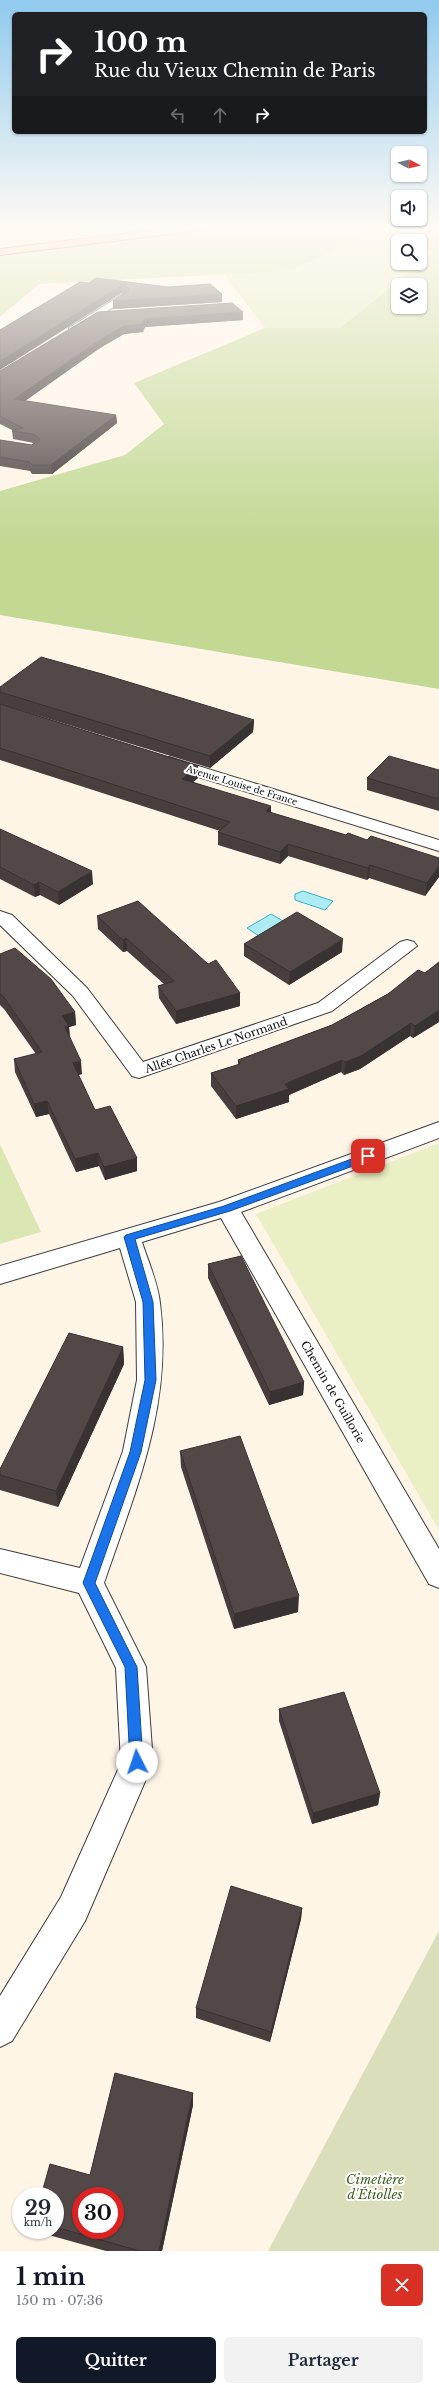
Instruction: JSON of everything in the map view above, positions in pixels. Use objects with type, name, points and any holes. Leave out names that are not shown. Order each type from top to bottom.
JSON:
[{"type":"street","name":"Avenue Louise de France","points":[[151,757],[439,846]]},
{"type":"street","name":"Allée Charles Le Normand","points":[[0,916],[5,919],[80,992],[139,1070],[325,1007],[407,946]]},
{"type":"street","points":[[0,1275],[227,1208],[439,1130]]},
{"type":"street","name":"Chemin de Guillorie","points":[[227,1208],[439,1575]]},
{"type":"street","points":[[0,2029],[73,1909],[137,1762],[131,1667],[89,1583],[136,1452],[150,1380],[148,1302],[129,1237]]},
{"type":"street","points":[[0,1561],[89,1583]]},
{"type":"green space","points":[[255,332],[439,332],[439,689],[0,615],[0,491],[125,455],[164,424],[134,383]]},
{"type":"green space","points":[[439,1143],[439,1530],[256,1214]]},
{"type":"green space","points":[[0,1144],[41,1232],[0,1244]]},
{"type":"green space","name":"Cimetière d'Étiolles","points":[[439,1931],[439,2251],[268,2251]]},
{"type":"water","points":[[303,891],[333,901],[325,910],[295,900],[295,894]]},
{"type":"water","points":[[271,914],[283,921],[259,936],[247,928]]},
{"type":"building","points":[[0,332],[46,332],[0,361]]},
{"type":"building","points":[[65,332],[114,332],[14,399],[116,415],[51,465],[32,465],[30,462],[0,457],[0,440],[32,445],[40,439],[33,434],[12,431],[23,428],[0,416],[0,371]]},
{"type":"building","points":[[41,657],[254,720],[210,756],[0,692],[0,687]]},
{"type":"building","points":[[0,704],[198,766],[182,779],[271,806],[266,811],[346,835],[348,833],[367,840],[371,836],[439,858],[439,866],[427,883],[370,865],[368,868],[288,844],[280,852],[218,832],[230,822],[0,748]]},
{"type":"building","points":[[389,756],[439,770],[439,799],[367,778]]},
{"type":"building","points":[[0,829],[92,871],[58,892],[39,882],[34,885],[0,867]]},
{"type":"building","points":[[138,901],[208,964],[216,960],[240,993],[176,1011],[158,986],[174,981],[126,938],[123,940],[97,916]]},
{"type":"building","points":[[297,912],[343,939],[290,972],[244,944]]},
{"type":"building","points":[[15,948],[51,979],[75,1012],[62,1016],[69,1026],[65,1027],[81,1061],[73,1063],[95,1110],[110,1106],[137,1158],[104,1167],[98,1153],[75,1159],[47,1101],[34,1104],[14,1059],[42,1052],[3,996],[0,994],[0,954]]},
{"type":"building","points":[[439,962],[439,1010],[415,1026],[411,1023],[361,1056],[345,1062],[342,1060],[285,1084],[289,1089],[236,1106],[211,1073],[240,1064],[238,1060],[332,1025],[388,994],[418,970],[425,973]]},
{"type":"building","points":[[241,1256],[304,1382],[270,1392],[208,1264]]},
{"type":"building","points":[[69,1333],[123,1347],[56,1491],[0,1475],[0,1469]]},
{"type":"building","points":[[240,1436],[299,1596],[234,1614],[180,1451]]},
{"type":"building","points":[[344,1692],[380,1793],[313,1813],[279,1709]]},
{"type":"building","points":[[231,1886],[302,1908],[271,2032],[196,2008]]},
{"type":"building","points":[[115,2073],[193,2093],[159,2251],[140,2251],[98,2239],[124,2239],[124,2187],[72,2187],[72,2232],[64,2230],[64,2187],[44,2187],[50,2164],[90,2175]]},
{"type":"route","points":[[137,1762],[131,1667],[89,1583],[136,1452],[150,1380],[148,1302],[129,1237],[227,1208],[368,1156]]}]
